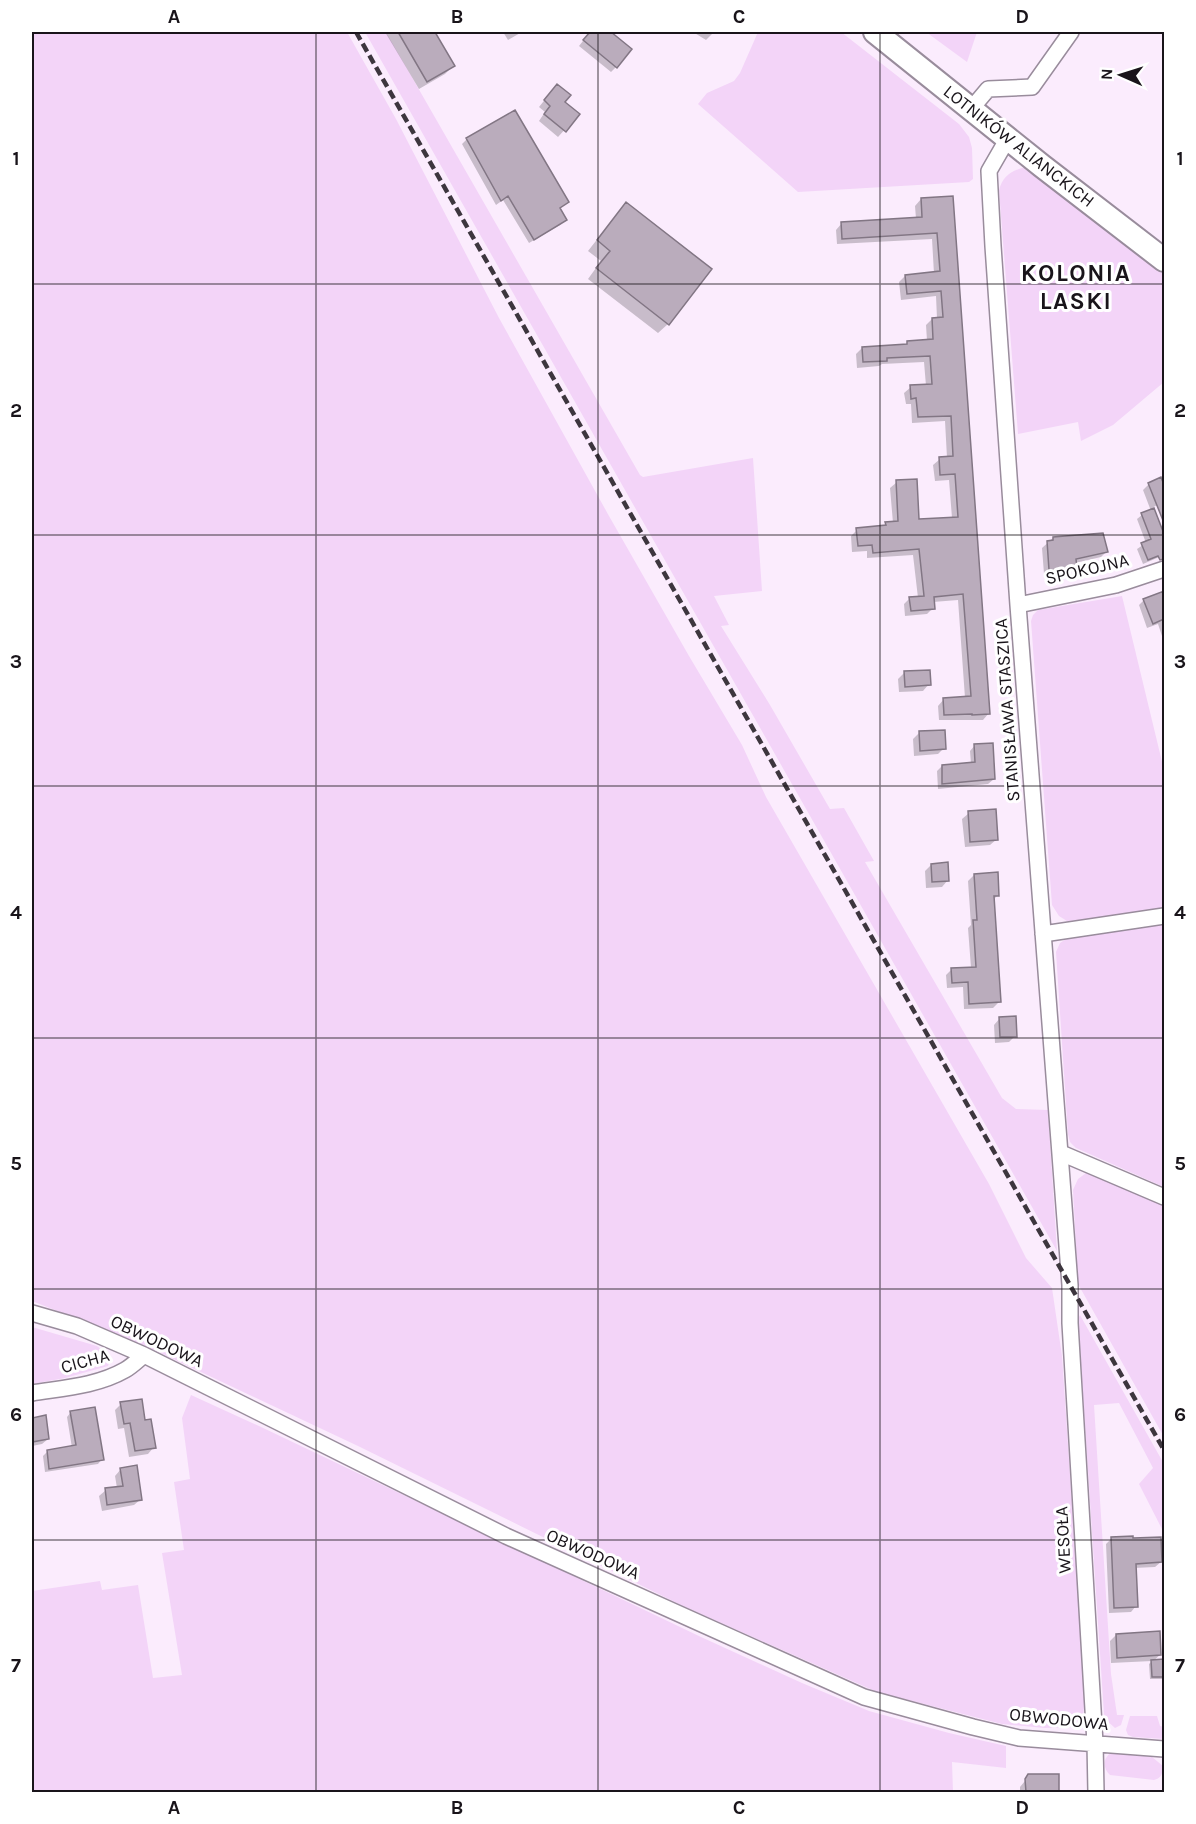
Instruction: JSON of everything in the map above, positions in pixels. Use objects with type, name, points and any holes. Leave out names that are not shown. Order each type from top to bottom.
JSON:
[{"type":"main road","name":"LOTNIKÓW ALIANCKICH","points":[[875,32],[1164,260]]},
{"type":"street","points":[[972,108],[988,89],[1032,87],[1071,32]]},
{"type":"street","name":"STANISŁAWA STASZICA","points":[[1008,138],[989,171],[1018,604],[1070,1284]]},
{"type":"street","name":"SPOKOJNA","points":[[1018,604],[1116,585],[1164,569]]},
{"type":"street","points":[[1043,934],[1164,916]]},
{"type":"street","points":[[1061,1154],[1164,1197]]},
{"type":"street","name":"WESOŁA","points":[[1070,1284],[1096,1792]]},
{"type":"street","name":"OBWODOWA","points":[[32,1313],[77,1326],[144,1355],[506,1536],[864,1697],[1019,1738],[1164,1749]]},
{"type":"street","name":"CICHA","points":[[32,1393],[86,1384],[113,1376],[128,1369],[144,1355]]},
{"type":"shaded area","points":[[32,32],[347,32],[396,119],[499,318],[609,516],[742,745],[766,797],[989,1184],[1026,1258],[1052,1288],[1062,1356],[1085,1696],[1083,1717],[1075,1727],[1045,1728],[1002,1724],[877,1692],[685,1607],[358,1446],[148,1347],[32,1301]]},
{"type":"shaded area","points":[[365,32],[386,32],[640,475],[643,477],[753,458],[762,591],[714,596],[729,625],[721,626],[830,809],[844,808],[874,861],[865,862],[1002,1098],[1016,1109],[1048,1110],[1057,1251]]},
{"type":"shaded area","points":[[758,32],[841,32],[959,124],[969,137],[972,148],[973,179],[969,182],[798,192],[698,104],[707,93],[734,81],[740,73]]},
{"type":"shaded area","points":[[926,32],[977,32],[967,62]]},
{"type":"shaded area","points":[[1022,168],[1028,168],[1164,274],[1164,382],[1113,425],[1081,441],[1078,422],[1018,434],[999,190],[1007,176]]},
{"type":"shaded area","points":[[1122,596],[1164,770],[1164,908],[1098,920],[1067,921],[1059,916],[1052,905],[1031,621],[1038,610]]},
{"type":"shaded area","points":[[1164,923],[1164,1187],[1076,1148],[1070,1142],[1056,952],[1060,943],[1069,937]]},
{"type":"shaded area","points":[[1086,1173],[1096,1175],[1164,1205],[1164,1437],[1078,1284],[1073,1190],[1078,1179]]},
{"type":"shaded area","points":[[1080,1315],[1164,1464],[1164,1533],[1139,1484],[1153,1468],[1119,1403],[1094,1405],[1111,1674],[1117,1715],[1124,1715],[1121,1725],[1115,1728],[1106,1720],[1104,1714],[1078,1319]]},
{"type":"shaded area","points":[[32,1327],[97,1346],[111,1357],[108,1366],[32,1384]]},
{"type":"shaded area","points":[[191,1395],[802,1683],[869,1711],[1006,1746],[1006,1768],[952,1762],[953,1792],[32,1792],[32,1591],[100,1581],[102,1590],[138,1585],[153,1678],[182,1675],[162,1553],[184,1550],[174,1482],[190,1479],[182,1418]]},
{"type":"shaded area","points":[[1130,1716],[1157,1716],[1160,1726],[1164,1727],[1164,1739],[1128,1735],[1126,1730]]},
{"type":"shaded area","points":[[1113,1752],[1152,1757],[1163,1766],[1161,1775],[1154,1780],[1110,1775],[1105,1762],[1107,1756]]},
{"type":"building","points":[[398,32],[435,32],[455,66],[427,82]]},
{"type":"building","points":[[590,32],[611,32],[632,49],[617,68],[583,40]]},
{"type":"building","points":[[557,84],[571,95],[565,102],[580,114],[566,132],[544,114],[550,106],[544,100]]},
{"type":"building","points":[[515,110],[569,202],[560,208],[567,220],[534,240],[508,196],[501,201],[466,138]]},
{"type":"building","points":[[953,196],[990,714],[972,715],[944,715],[943,698],[971,696],[963,594],[934,597],[935,609],[911,611],[909,597],[924,596],[919,549],[873,553],[872,545],[858,546],[856,528],[886,525],[885,522],[898,521],[896,480],[917,479],[919,519],[958,517],[955,474],[940,475],[939,457],[953,456],[951,416],[918,417],[916,398],[911,399],[910,385],[932,384],[930,356],[887,358],[887,361],[863,362],[862,347],[907,344],[907,341],[933,339],[932,318],[943,317],[941,291],[907,294],[905,275],[940,271],[937,233],[842,239],[841,222],[922,217],[921,198]]},
{"type":"building","points":[[626,202],[712,269],[669,325],[596,268],[610,251],[597,240]]},
{"type":"building","points":[[1161,477],[1164,485],[1164,523],[1148,483]]},
{"type":"building","points":[[1154,508],[1164,534],[1164,559],[1160,560],[1158,556],[1148,560],[1141,543],[1151,539],[1141,513]]},
{"type":"building","points":[[1103,533],[1108,552],[1076,559],[1077,568],[1049,570],[1047,541],[1053,540],[1053,537]]},
{"type":"building","points":[[1164,591],[1164,619],[1153,624],[1143,599]]},
{"type":"building","points":[[930,670],[931,685],[905,687],[904,671]]},
{"type":"building","points":[[945,730],[946,749],[920,751],[919,731]]},
{"type":"building","points":[[993,743],[995,779],[942,784],[942,765],[975,762],[974,744]]},
{"type":"building","points":[[996,809],[998,840],[970,842],[968,811]]},
{"type":"building","points":[[948,862],[949,881],[932,882],[931,864]]},
{"type":"building","points":[[998,872],[999,896],[994,896],[1001,1002],[969,1004],[968,982],[952,983],[951,968],[976,967],[973,920],[977,920],[974,874]]},
{"type":"building","points":[[1016,1016],[1017,1037],[1000,1037],[999,1017]]},
{"type":"building","points":[[142,1399],[145,1420],[151,1419],[156,1448],[135,1451],[130,1423],[124,1424],[120,1402]]},
{"type":"building","points":[[95,1407],[104,1460],[49,1469],[47,1450],[76,1445],[70,1411]]},
{"type":"building","points":[[46,1415],[49,1439],[32,1442],[32,1418]]},
{"type":"building","points":[[137,1465],[142,1500],[107,1505],[105,1488],[123,1486],[120,1468]]},
{"type":"building","points":[[1133,1536],[1133,1538],[1161,1537],[1162,1562],[1136,1564],[1138,1607],[1114,1608],[1111,1537]]},
{"type":"building","points":[[1160,1631],[1161,1655],[1117,1658],[1116,1634]]},
{"type":"building","points":[[1164,1659],[1164,1677],[1152,1677],[1151,1660]]},
{"type":"building","points":[[1028,1774],[1059,1774],[1059,1792],[1026,1792],[1025,1779]]},
{"type":"railway","points":[[356,32],[1164,1450]]},
{"type":"district","name":"KOLONIA LASKI","points":[[1076,287]]}]
